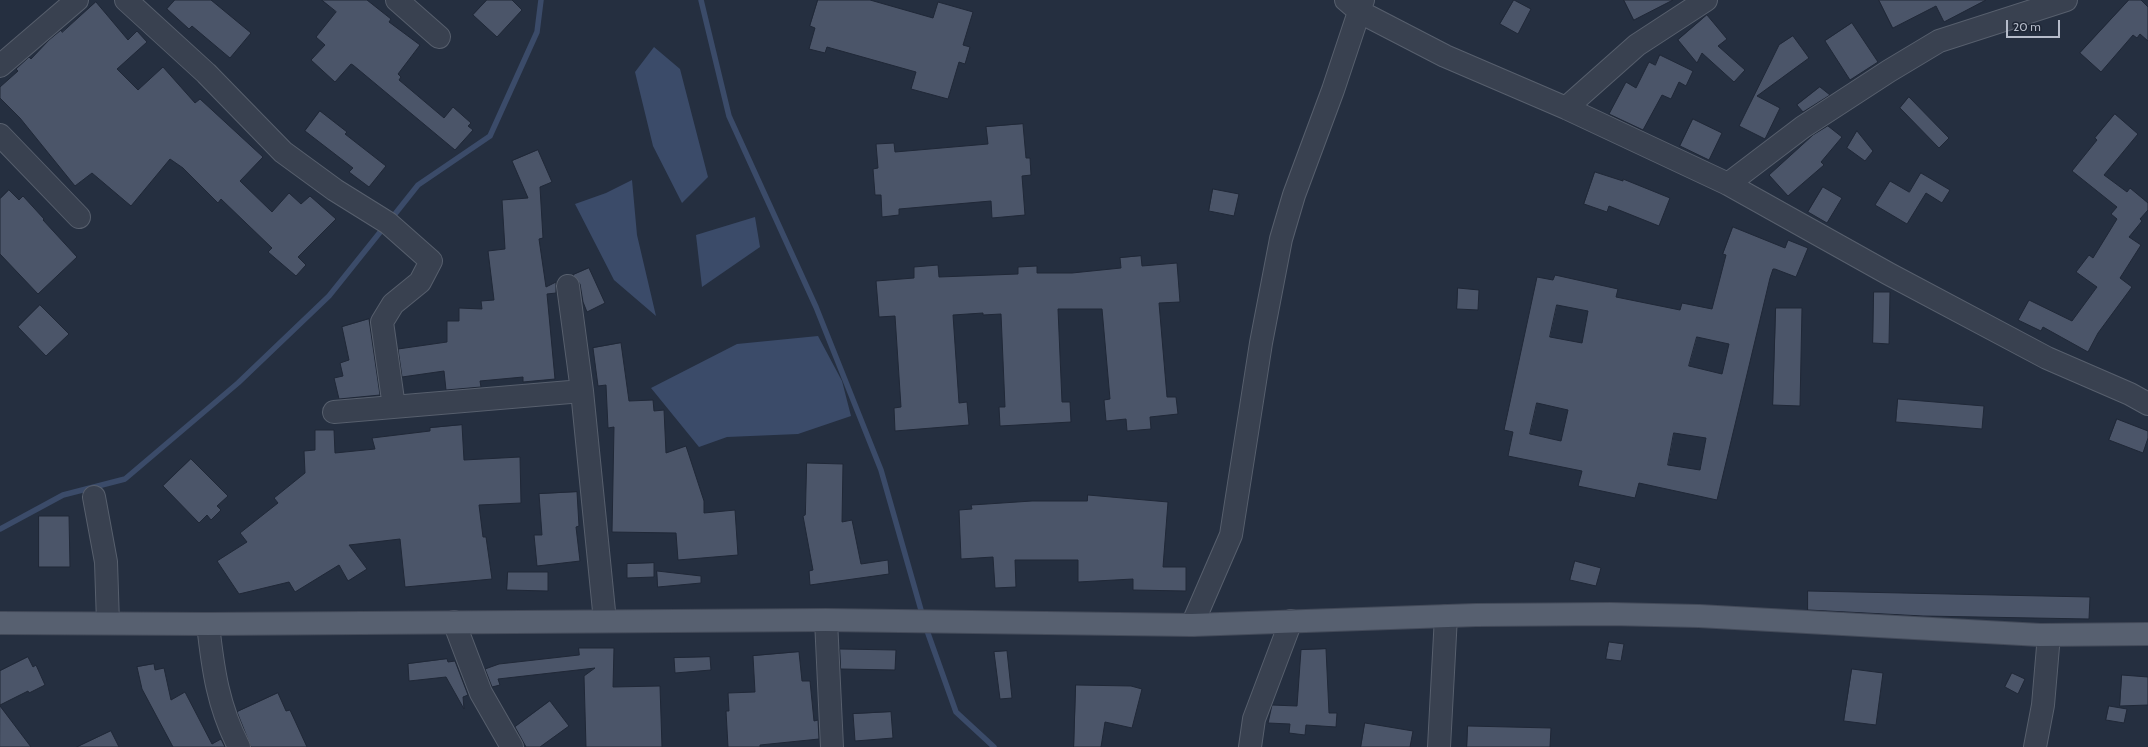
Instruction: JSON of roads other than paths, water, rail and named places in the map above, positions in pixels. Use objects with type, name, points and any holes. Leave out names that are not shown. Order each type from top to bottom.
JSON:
[{"type":"main road","points":[[0,623],[208,624],[826,620],[1192,625],[1446,616],[1610,614],[1699,616],[2049,635],[2148,634]]},
{"type":"street","points":[[0,66],[77,0]]},
{"type":"street","points":[[126,0],[206,73],[283,152],[335,190],[388,223],[431,261],[420,282],[393,304],[382,322],[394,407]]},
{"type":"street","points":[[397,0],[439,37]]},
{"type":"street","points":[[1566,108],[1678,8],[1706,0]]},
{"type":"street","points":[[1728,184],[1803,127],[1889,71],[1939,42],[2066,0]]},
{"type":"street","points":[[1192,625],[1231,535],[1261,343],[1281,239],[1356,4],[1445,56],[1566,108],[1728,184],[1889,274],[2047,358],[2130,394],[2148,404]]},
{"type":"street","points":[[0,136],[79,217]]},
{"type":"street","points":[[568,286],[582,391],[605,621]]},
{"type":"street","points":[[334,412],[582,391]]},
{"type":"street","points":[[94,497],[106,562],[108,623]]},
{"type":"street","points":[[1439,747],[1446,616]]},
{"type":"street","points":[[826,620],[832,747]]},
{"type":"street","points":[[1250,747],[1254,719],[1291,621]]},
{"type":"street","points":[[454,622],[481,693],[512,747]]},
{"type":"street","points":[[208,624],[214,676],[228,725],[239,747]]},
{"type":"street","points":[[2035,747],[2042,705],[2049,635]]},
{"type":"water","points":[[654,47],[680,69],[708,177],[682,203],[653,146],[635,72]]},
{"type":"water","points":[[632,180],[637,235],[656,316],[614,280],[575,204],[606,193]]},
{"type":"water","points":[[755,217],[760,247],[702,287],[696,235]]},
{"type":"water","points":[[818,336],[842,381],[851,416],[798,434],[727,437],[699,447],[651,388],[737,344]]},
{"type":"waterway","points":[[391,219],[418,185],[490,136],[537,32],[541,0]]},
{"type":"waterway","points":[[701,0],[729,116],[816,307],[881,470],[923,617]]},
{"type":"waterway","points":[[0,529],[63,495],[125,479],[238,383],[329,296],[385,226]]},
{"type":"waterway","points":[[925,625],[956,712],[994,747]]}]
